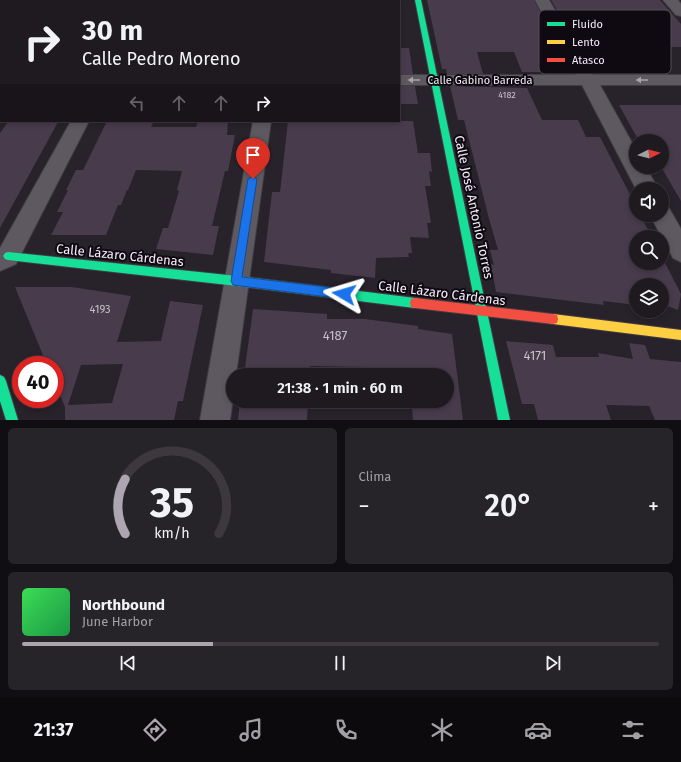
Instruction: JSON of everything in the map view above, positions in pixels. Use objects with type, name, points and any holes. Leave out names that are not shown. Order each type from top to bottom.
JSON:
[{"type":"street","name":"Calle José Antonio Torres","points":[[418,0],[504,420]]},
{"type":"street","points":[[542,0],[548,10]]},
{"type":"street","points":[[670,0],[681,12]]},
{"type":"street","points":[[585,74],[643,182]]},
{"type":"street","name":"Calle Gabino Barreda","points":[[400,80],[681,80]]},
{"type":"street","points":[[4,258],[79,122]]},
{"type":"street","points":[[215,420],[262,122]]},
{"type":"street","points":[[666,222],[681,251]]},
{"type":"street","name":"Calle Lázaro Cárdenas","points":[[4,258],[236,281],[681,335]]},
{"type":"street","points":[[0,381],[12,420]]},
{"type":"building","points":[[427,0],[534,0],[539,10],[539,72],[522,72],[514,52],[477,52],[483,74],[447,74],[446,69],[442,69]]},
{"type":"building","points":[[551,0],[660,0],[669,10],[557,10]]},
{"type":"building","points":[[671,13],[681,24],[681,47],[671,47]]},
{"type":"building","points":[[400,48],[409,48],[413,74],[400,74]]},
{"type":"building","points":[[400,86],[415,86],[418,104],[400,104]]},
{"type":"building","points":[[450,86],[527,88],[542,120],[578,120],[586,137],[600,137],[629,193],[629,222],[644,222],[648,230],[629,230],[629,270],[669,270],[681,294],[678,310],[669,307],[669,278],[629,278],[629,304],[603,301],[604,305],[496,292],[491,264],[494,265],[490,250],[498,250],[464,120],[458,120]]},
{"type":"building","points":[[619,105],[681,105],[681,201],[665,174],[669,174],[669,134],[635,134]]},
{"type":"building","points":[[413,121],[418,153],[430,153],[432,172],[429,171],[431,186],[425,186],[431,223],[427,223],[429,238],[410,237],[412,253],[408,253],[409,257],[376,258],[375,278],[331,273],[331,270],[264,262],[272,192],[280,192],[288,122]]},
{"type":"building","points":[[8,122],[58,122],[0,228],[0,133]]},
{"type":"building","points":[[107,122],[154,122],[151,127],[196,127],[198,122],[228,122],[227,135],[235,135],[228,171],[225,171],[212,226],[219,226],[213,255],[156,249],[163,228],[168,228],[179,191],[177,190],[182,171],[136,170],[121,205],[118,205],[106,235],[51,235],[63,212],[57,212],[68,190],[66,190],[76,170],[83,170]]},
{"type":"building","points":[[15,287],[72,287],[131,296],[117,342],[161,341],[170,301],[203,305],[183,401],[178,401],[174,420],[65,420],[64,356],[43,356]],"holes":[[[123,364],[112,403],[68,405],[81,365]]]},
{"type":"building","points":[[253,309],[327,314],[327,319],[365,319],[418,326],[418,329],[452,334],[463,420],[413,420],[412,408],[454,408],[454,368],[367,368],[310,366],[310,368],[245,368]]},
{"type":"building","points":[[506,341],[553,345],[556,357],[599,357],[598,353],[633,359],[629,343],[645,345],[650,359],[681,362],[681,420],[655,420],[649,406],[606,405],[611,420],[538,420],[534,404],[522,404]]},
{"type":"building","points":[[239,408],[308,408],[307,420],[238,420]]},
{"type":"traffic: fast","points":[[418,0],[504,420]]},
{"type":"traffic: fast","points":[[8,256],[237,281],[415,303]]},
{"type":"traffic: fast","points":[[0,381],[12,420]]},
{"type":"traffic: slow","points":[[553,319],[681,335]]},
{"type":"traffic: jam","points":[[415,303],[553,319]]},
{"type":"route","points":[[253,179],[236,281],[344,294]]}]
